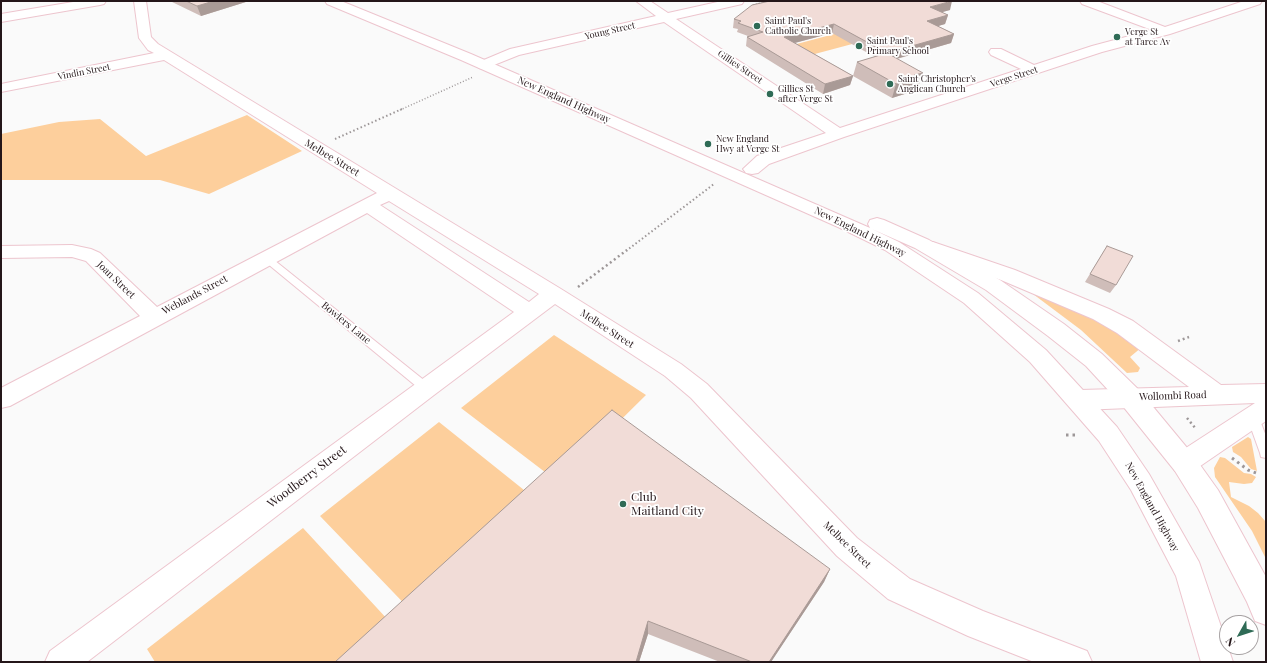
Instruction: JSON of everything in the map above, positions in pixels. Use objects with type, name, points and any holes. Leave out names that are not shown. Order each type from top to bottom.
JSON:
[{"type":"main road","points":[[1,18],[70,4],[100,1]]},
{"type":"main road","name":"Melbee Street","points":[[140,1],[145,38],[148,43],[315,148],[554,294],[673,370],[695,388],[847,547],[899,589],[979,625],[1076,662]]},
{"type":"main road","name":"New England Highway","points":[[331,1],[845,222],[892,246],[944,279],[1001,323],[1038,356],[1080,400],[1108,434],[1140,482],[1188,572],[1217,662]]},
{"type":"main road","name":"New England Highway","points":[[352,1],[485,67],[752,169],[922,244],[993,285],[1028,309],[1094,360],[1131,398],[1184,463],[1208,500],[1258,592],[1266,610]]},
{"type":"main road","name":"Gillies Street","points":[[642,1],[838,134]]},
{"type":"main road","name":"Young Street","points":[[485,67],[515,52],[738,1]]},
{"type":"main road","points":[[1086,1],[1165,31]]},
{"type":"main road","name":"Verge Street","points":[[752,169],[763,160],[838,134],[1097,49],[1165,31],[1256,1]]},
{"type":"main road","points":[[996,52],[1034,70]]},
{"type":"main road","name":"Vindin Street","points":[[1,88],[167,55]]},
{"type":"main road","name":"Weblands Street","points":[[1,399],[390,193]]},
{"type":"main road","points":[[367,205],[529,312]]},
{"type":"main road","points":[[922,244],[1008,275],[1101,314],[1138,336],[1217,395]]},
{"type":"main road","name":"Joan Street","points":[[1,252],[72,251],[84,253],[93,257],[155,317]]},
{"type":"main road","name":"Woodberry Street","points":[[60,662],[554,294]]},
{"type":"main road","name":"Wollombi Road","points":[[1080,400],[1266,393]]},
{"type":"main road","points":[[1184,463],[1259,412]]},
{"type":"lane","name":"Bowlers Lane","points":[[266,258],[426,388]]},
{"type":"lane","points":[[1259,412],[1266,453]]},
{"type":"path","points":[[315,148],[485,67]]},
{"type":"path","points":[[554,294],[570,294],[719,180]]},
{"type":"path","points":[[1188,418],[1200,434]]},
{"type":"path","points":[[1228,454],[1248,470],[1259,474]]},
{"type":"shaded area","points":[[838,33],[856,43],[811,55],[793,45]]},
{"type":"shaded area","points":[[247,115],[302,151],[209,194],[160,180],[1,180],[1,134],[59,122],[100,119],[146,156]]},
{"type":"shaded area","points":[[1025,288],[1094,318],[1142,347],[1130,357],[1140,368],[1138,372],[1127,373],[1081,330]]},
{"type":"shaded area","points":[[554,335],[646,395],[558,482],[461,408]]},
{"type":"shaded area","points":[[439,422],[539,502],[418,618],[320,516]]},
{"type":"shaded area","points":[[1248,437],[1251,439],[1257,471],[1251,469],[1241,457],[1233,452],[1232,447]]},
{"type":"shaded area","points":[[1220,457],[1225,458],[1244,473],[1251,474],[1256,477],[1252,483],[1244,484],[1229,482],[1231,497],[1249,506],[1266,522],[1266,559],[1252,531],[1215,477],[1214,468]]},
{"type":"shaded area","points":[[303,528],[401,634],[371,662],[155,662],[147,649]]},
{"type":"building","points":[[186,1],[214,1],[197,6]]},
{"type":"building","points":[[770,1],[952,1],[930,7],[948,15],[927,21],[954,34],[887,53],[834,24],[784,37],[853,76],[825,84],[747,37],[763,32],[738,23],[741,21],[734,19],[752,5]]},
{"type":"building","points":[[887,53],[923,73],[914,75],[918,77],[896,84],[857,62]]},
{"type":"building","points":[[1107,246],[1133,256],[1116,285],[1090,274]]},
{"type":"building","name":"Club Maitland City","points":[[612,410],[830,569],[769,662],[752,662],[648,621],[636,662],[335,662]]},
{"type":"place","name":"Saint Paul's Catholic Church","points":[[757,26]]},
{"type":"place","name":"Verge St at Taree Av","points":[[1117,37]]},
{"type":"place","name":"Saint Paul's Primary School","points":[[859,46]]},
{"type":"place","name":"Saint Christopher's Anglican Church","points":[[890,84]]},
{"type":"place","name":"Gillies St after Verge St","points":[[770,94]]},
{"type":"place","name":"New England Hwy at Verge St","points":[[708,144]]},
{"type":"place","name":"Club Maitland City","points":[[623,504]]}]
